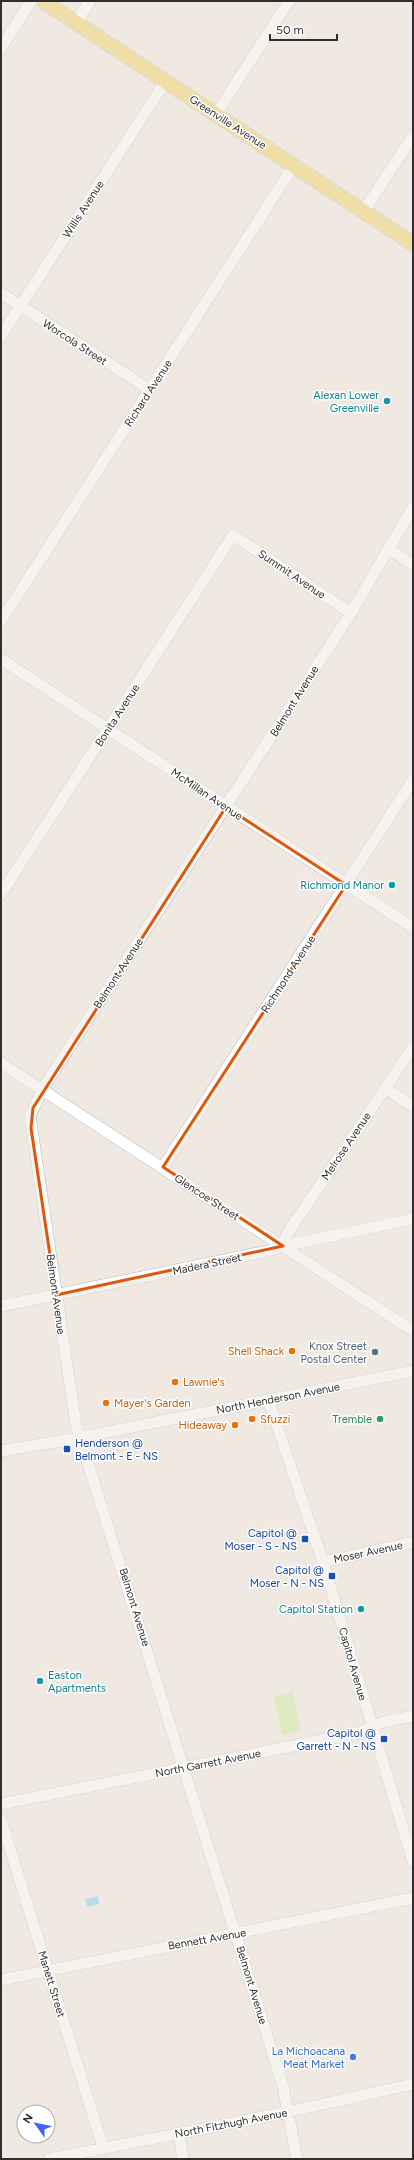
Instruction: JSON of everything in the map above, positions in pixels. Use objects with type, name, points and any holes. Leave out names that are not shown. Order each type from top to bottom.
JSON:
[{"type":"main road","name":"Greenville Avenue","points":[[44,1],[413,244]]},
{"type":"street","points":[[1,48],[31,1]]},
{"type":"street","points":[[76,22],[90,1]]},
{"type":"street","points":[[216,114],[289,1]]},
{"type":"street","name":"Willis Avenue","points":[[1,336],[165,82]]},
{"type":"street","points":[[363,212],[413,136]]},
{"type":"street","name":"Richard Avenue","points":[[1,621],[294,165]]},
{"type":"street","name":"Worcola Street","points":[[1,293],[150,390]]},
{"type":"street","name":"Belmont Avenue","points":[[297,2159],[283,2086],[82,1437],[76,1425],[30,1116],[42,1090],[351,613],[413,507]]},
{"type":"street","name":"Summit Avenue","points":[[233,535],[351,613]]},
{"type":"street","name":"Bonita Avenue","points":[[1,894],[233,535]]},
{"type":"street","points":[[389,550],[413,565]]},
{"type":"street","name":"McMillan Avenue","points":[[1,659],[413,928]]},
{"type":"street","name":"Richmond Avenue","points":[[163,1167],[413,780]]},
{"type":"street","name":"Melrose Avenue","points":[[283,1246],[286,1234],[413,1047]]},
{"type":"street","name":"Glencoe Street","points":[[1,1063],[413,1330]]},
{"type":"street","points":[[385,1088],[413,1107]]},
{"type":"street","name":"Madera Street","points":[[1,1306],[268,1252],[283,1246],[413,1219]]},
{"type":"street","name":"North Henderson Avenue","points":[[1,1451],[82,1437],[413,1371]]},
{"type":"street","name":"Capitol Avenue","points":[[268,1399],[323,1562],[413,1862]]},
{"type":"street","name":"Moser Avenue","points":[[323,1562],[413,1542]]},
{"type":"street","name":"North Garrett Avenue","points":[[1,1804],[358,1733],[383,1722],[413,1716]]},
{"type":"street","name":"Manett Street","points":[[1,1820],[103,2147]]},
{"type":"street","name":"Bennett Avenue","points":[[1,1980],[48,1969],[237,1934],[413,1898]]},
{"type":"street","name":"North Fitzhugh Avenue","points":[[49,2159],[103,2147],[288,2112],[413,2084]]},
{"type":"street","points":[[179,2133],[183,2159]]},
{"type":"highlighted area","points":[[226,807],[346,885],[163,1167],[283,1246],[56,1295],[31,1128],[33,1108]]},
{"type":"green space","points":[[293,1692],[301,1731],[282,1735],[274,1696]]},
{"type":"water","points":[[98,1896],[99,1904],[87,1907],[85,1899]]},
{"type":"place","name":"Alexan Lower Greenville","points":[[387,401]]},
{"type":"place","name":"Richmond Manor","points":[[392,885]]},
{"type":"place","name":"Shell Shack","points":[[292,1351]]},
{"type":"place","name":"Knox Street Postal Center","points":[[375,1352]]},
{"type":"place","name":"Lawnie's","points":[[175,1382]]},
{"type":"place","name":"Mayer's Garden","points":[[106,1403]]},
{"type":"place","name":"Sfuzzi","points":[[252,1419]]},
{"type":"place","name":"Tremble","points":[[380,1419]]},
{"type":"place","name":"Hideaway","points":[[235,1425]]},
{"type":"place","name":"Henderson @ Belmont - E - NS","points":[[67,1449]]},
{"type":"place","name":"Capitol @ Moser - S - NS","points":[[305,1539]]},
{"type":"place","name":"Capitol @ Moser - N - NS","points":[[332,1576]]},
{"type":"place","name":"Capitol Station","points":[[361,1609]]},
{"type":"place","name":"Easton Apartments","points":[[40,1681]]},
{"type":"place","name":"Capitol @ Garrett - N - NS","points":[[384,1739]]},
{"type":"place","name":"La Michoacana Meat Market","points":[[353,2057]]}]
